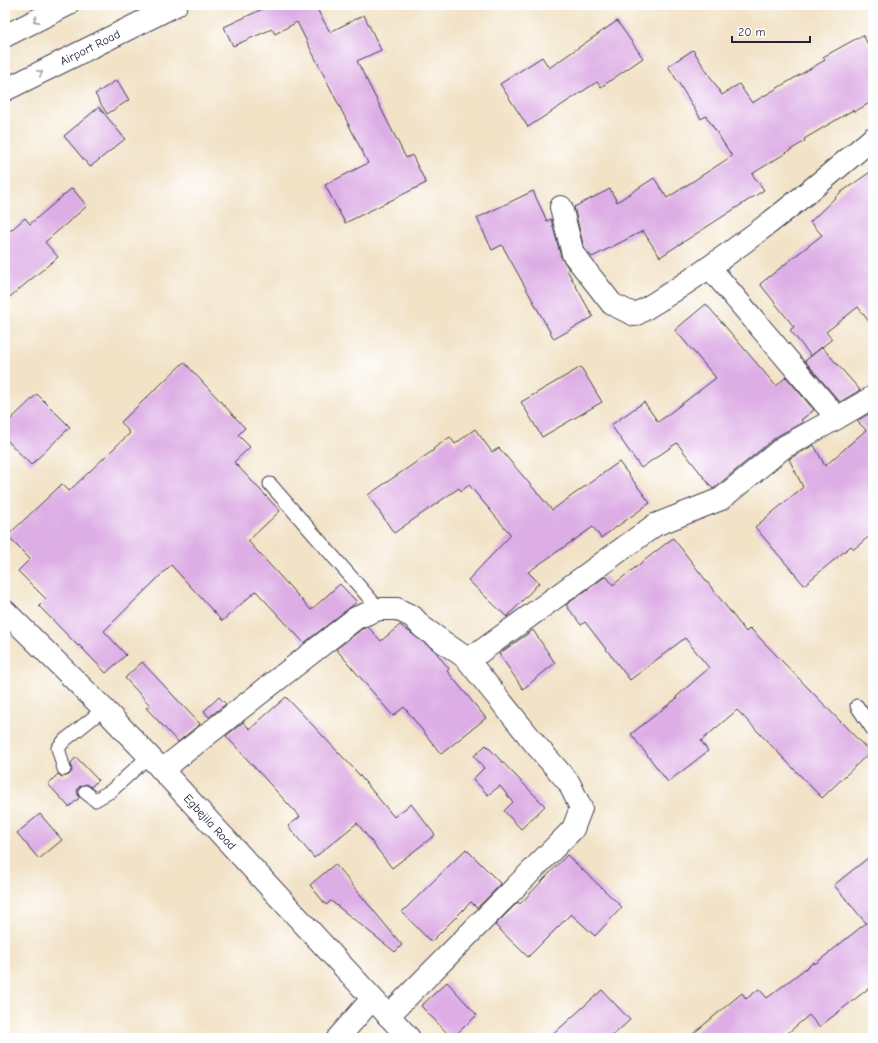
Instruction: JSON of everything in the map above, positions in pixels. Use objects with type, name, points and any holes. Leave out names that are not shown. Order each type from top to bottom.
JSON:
[{"type":"main road","points":[[5,36],[67,5]]},
{"type":"main road","name":"Airport Road","points":[[5,90],[176,5]]},
{"type":"main road","points":[[561,207],[573,254],[612,304],[635,314],[710,268],[834,171],[873,138]]},
{"type":"main road","points":[[710,268],[837,418]]},
{"type":"main road","points":[[466,658],[480,652],[655,525],[721,499],[784,447],[873,397]]},
{"type":"main road","points":[[156,763],[356,618],[379,609],[397,609],[413,617],[422,627],[466,658],[569,784],[581,808],[573,829],[388,1016]]},
{"type":"main road","name":"Egbejila Road","points":[[6,613],[104,709],[156,763],[409,1038]]},
{"type":"main road","points":[[338,1038],[372,999]]},
{"type":"lane","points":[[270,484],[379,609]]},
{"type":"lane","points":[[856,706],[873,730]]},
{"type":"lane","points":[[64,769],[58,748],[65,740],[104,709]]},
{"type":"lane","points":[[85,792],[95,800],[156,763]]},
{"type":"building","points":[[271,5],[329,5],[318,11],[330,32],[364,15],[381,50],[357,61],[406,158],[412,155],[426,183],[345,223],[325,185],[368,163],[297,22],[275,34],[272,29],[233,46],[224,27]]},
{"type":"building","points":[[617,21],[643,58],[601,87],[597,82],[528,127],[500,84],[542,57],[549,68]]},
{"type":"building","points":[[863,35],[873,54],[873,101],[854,112],[853,110],[804,139],[805,141],[752,174],[764,190],[660,257],[643,231],[592,257],[584,248],[574,207],[610,189],[617,202],[654,178],[667,198],[732,156],[706,116],[701,119],[668,66],[693,50],[722,95],[739,84],[752,103],[825,60],[823,57]]},
{"type":"building","points":[[117,80],[129,100],[107,114],[95,94]]},
{"type":"building","points":[[99,107],[125,139],[90,167],[64,136]]},
{"type":"building","points":[[873,170],[873,327],[858,307],[826,332],[832,339],[811,356],[790,330],[794,327],[760,284],[822,235],[810,222],[840,193]]},
{"type":"building","points":[[72,188],[87,206],[45,242],[58,257],[5,301],[5,235],[25,218],[30,224]]},
{"type":"building","points":[[533,191],[547,221],[551,219],[561,257],[569,269],[567,270],[593,317],[554,339],[502,245],[492,250],[477,218]]},
{"type":"building","points":[[706,304],[776,386],[786,377],[814,410],[801,420],[803,422],[776,437],[713,489],[677,443],[641,468],[611,425],[644,402],[658,422],[716,378],[675,330]]},
{"type":"building","points":[[822,347],[860,390],[840,402],[805,361]]},
{"type":"building","points":[[184,362],[245,428],[238,435],[250,447],[234,462],[280,511],[248,541],[311,610],[340,584],[357,602],[304,643],[256,591],[222,621],[171,565],[104,631],[126,655],[106,673],[39,606],[46,599],[18,571],[30,559],[7,536],[62,484],[69,491],[130,433],[121,422]]},
{"type":"building","points":[[581,367],[602,402],[542,437],[521,402]]},
{"type":"building","points":[[37,394],[70,427],[31,465],[5,438],[5,425]]},
{"type":"building","points":[[873,411],[873,533],[854,549],[851,546],[804,585],[755,527],[803,487],[789,459],[814,445],[825,466],[866,430],[857,421]]},
{"type":"building","points":[[475,429],[492,452],[499,448],[552,510],[619,462],[650,503],[601,538],[593,527],[528,572],[539,583],[507,617],[468,580],[511,535],[469,485],[461,491],[459,488],[394,533],[368,495],[434,450],[433,449],[450,437],[455,444]]},
{"type":"building","points":[[673,538],[746,632],[750,628],[870,752],[822,798],[737,710],[701,741],[708,751],[668,782],[631,734],[677,698],[676,697],[709,668],[685,638],[630,680],[585,622],[581,625],[566,605],[606,576],[613,585]]},
{"type":"building","points":[[400,625],[434,650],[449,669],[447,671],[486,718],[441,754],[404,707],[393,716],[336,649],[362,629],[368,627],[381,641]]},
{"type":"building","points":[[533,630],[555,663],[523,689],[499,654]]},
{"type":"building","points":[[142,662],[200,724],[178,742],[146,708],[150,705],[125,678]]},
{"type":"building","points":[[219,697],[226,704],[209,717],[204,711]]},
{"type":"building","points":[[286,697],[356,771],[394,817],[411,804],[435,835],[392,868],[357,823],[314,858],[288,826],[300,817],[226,736],[243,722],[250,729]]},
{"type":"building","points":[[486,745],[545,806],[521,829],[504,811],[513,802],[500,786],[488,795],[473,779],[484,768],[474,756]]},
{"type":"building","points":[[76,757],[98,780],[91,787],[86,784],[79,787],[77,791],[79,798],[69,807],[48,784],[58,774],[62,777],[69,775],[72,771],[71,763]]},
{"type":"building","points":[[40,814],[62,840],[39,859],[17,833]]},
{"type":"building","points":[[466,849],[501,884],[477,908],[471,902],[431,942],[402,912]]},
{"type":"building","points":[[873,854],[873,985],[819,1027],[809,1015],[782,1038],[688,1038],[742,993],[746,999],[759,989],[767,998],[814,962],[815,964],[866,923],[834,885]]},
{"type":"building","points":[[567,855],[622,907],[595,936],[571,914],[528,957],[495,925],[518,902],[520,904]]},
{"type":"building","points":[[335,864],[402,945],[395,952],[331,901],[326,905],[310,885]]},
{"type":"building","points":[[447,982],[477,1015],[452,1038],[421,1006]]},
{"type":"building","points":[[602,990],[630,1020],[610,1038],[549,1038]]}]
